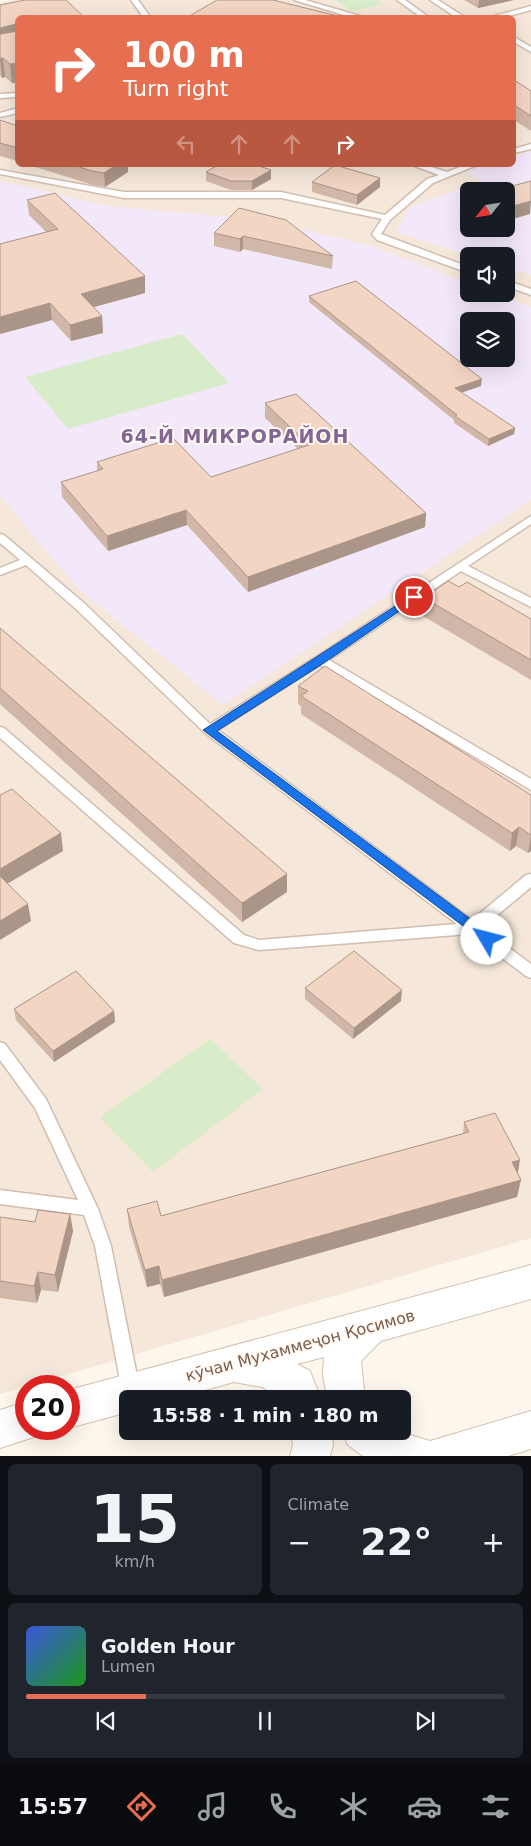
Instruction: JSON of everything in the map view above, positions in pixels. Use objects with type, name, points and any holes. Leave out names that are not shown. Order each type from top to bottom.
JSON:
[{"type":"street","name":"кӯчаи Мухаммеҷон Қосимов","points":[[135,1390],[531,1282]]},
{"type":"street","points":[[344,1390],[340,1370],[346,1348],[370,1326]]},
{"type":"street","points":[[227,1364],[267,1369],[296,1384],[298,1390]]},
{"type":"street","name":"кӯчаи Мухаммеҷон Қосимов","points":[[80,1406],[119,1394]]},
{"type":"street","points":[[0,1429],[15,1424]]},
{"type":"street","points":[[441,1456],[531,1430]]},
{"type":"street","points":[[310,1456],[312,1440]]},
{"type":"street","points":[[374,1440],[385,1448],[418,1456]]},
{"type":"lane","points":[[134,0],[146,15]]},
{"type":"lane","points":[[297,0],[353,15]]},
{"type":"lane","points":[[400,0],[422,15]]},
{"type":"lane","points":[[433,0],[458,15]]},
{"type":"lane","points":[[502,15],[531,8]]},
{"type":"lane","points":[[516,40],[531,50]]},
{"type":"lane","points":[[2,98],[15,96]]},
{"type":"lane","points":[[0,115],[15,111]]},
{"type":"lane","points":[[516,142],[528,147]]},
{"type":"lane","points":[[423,167],[446,174]]},
{"type":"lane","points":[[460,267],[380,238],[376,234],[387,218],[430,181],[467,167]]},
{"type":"lane","points":[[0,172],[124,195],[281,195],[387,218]]},
{"type":"lane","points":[[515,286],[531,292]]},
{"type":"lane","points":[[208,730],[320,660],[531,519]]},
{"type":"lane","points":[[0,538],[81,607],[208,730],[531,972]]},
{"type":"lane","points":[[0,572],[27,561]]},
{"type":"lane","points":[[460,566],[531,603]]},
{"type":"lane","points":[[320,660],[531,784]]},
{"type":"lane","points":[[0,731],[239,938],[259,945],[348,940],[473,928],[531,878]]},
{"type":"lane","points":[[0,1048],[41,1104],[90,1209],[103,1246],[131,1390]]},
{"type":"lane","points":[[0,1197],[90,1209]]},
{"type":"shaded area","points":[[13,0],[531,0],[531,1238],[65,1375],[15,1375],[15,1390],[0,1394],[0,3]]},
{"type":"shaded area","points":[[531,151],[531,275],[515,270],[515,247],[460,247],[460,252],[396,232],[410,207],[460,189],[460,238],[515,238],[515,182],[478,182],[481,181],[468,171],[481,167],[516,167],[516,156]]},
{"type":"shaded area","points":[[0,181],[107,206],[263,220],[368,245],[460,280],[460,302],[515,301],[531,307],[531,500],[223,705],[79,590],[0,496]]},
{"type":"green space","points":[[335,0],[377,0],[384,4],[353,11]]},
{"type":"green space","points":[[182,334],[229,383],[68,429],[25,377]]},
{"type":"green space","points":[[210,1039],[263,1089],[153,1172],[100,1117]]},
{"type":"building","points":[[25,0],[66,0],[82,15],[15,15],[15,24],[0,28],[0,5]]},
{"type":"building","points":[[217,0],[273,0],[334,15],[191,15]]},
{"type":"building","points":[[15,32],[15,63],[10,64],[3,58],[0,58],[0,34]]},
{"type":"building","points":[[516,81],[531,91],[531,116],[516,106]]},
{"type":"building","points":[[0,120],[15,125],[15,147],[0,143]]},
{"type":"building","points":[[79,167],[113,167],[104,173]]},
{"type":"building","points":[[215,167],[262,167],[271,170],[252,181],[231,181],[206,172]]},
{"type":"building","points":[[332,167],[342,167],[380,178],[357,195],[312,182]]},
{"type":"building","points":[[531,181],[531,201],[515,205],[515,185]]},
{"type":"building","points":[[55,193],[145,276],[81,294],[102,316],[70,325],[50,303],[0,317],[0,244],[58,229],[27,200]]},
{"type":"building","points":[[239,208],[286,220],[333,256],[243,236],[240,239],[214,233]]},
{"type":"building","points":[[356,281],[460,362],[460,367],[467,367],[482,379],[455,388],[515,428],[489,439],[455,416],[457,415],[309,296]]},
{"type":"building","points":[[296,394],[426,513],[248,577],[186,510],[107,536],[61,482],[103,469],[97,462],[173,438],[211,477],[309,445],[265,403]]},
{"type":"building","points":[[448,581],[459,587],[467,582],[531,619],[531,660],[424,598]]},
{"type":"building","points":[[0,628],[287,874],[242,903],[0,688]]},
{"type":"building","points":[[325,666],[531,795],[531,835],[519,827],[512,833],[301,696],[308,691],[298,686]]},
{"type":"building","points":[[12,789],[61,833],[0,869],[0,795]]},
{"type":"building","points":[[0,876],[28,904],[0,921]]},
{"type":"building","points":[[354,951],[402,990],[354,1028],[305,988]]},
{"type":"building","points":[[76,971],[114,1011],[53,1051],[14,1009]]},
{"type":"building","points":[[495,1113],[520,1160],[512,1162],[521,1180],[162,1280],[159,1266],[145,1270],[127,1209],[157,1201],[161,1216],[469,1132],[464,1122]]},
{"type":"building","points":[[38,1210],[70,1214],[55,1275],[38,1272],[34,1286],[0,1281],[0,1217],[35,1222]]},
{"type":"district","name":"64-Й МИКРОРАЙОН","points":[[235,436]]},
{"type":"route","points":[[414,597],[320,660],[208,730],[487,939]]}]
